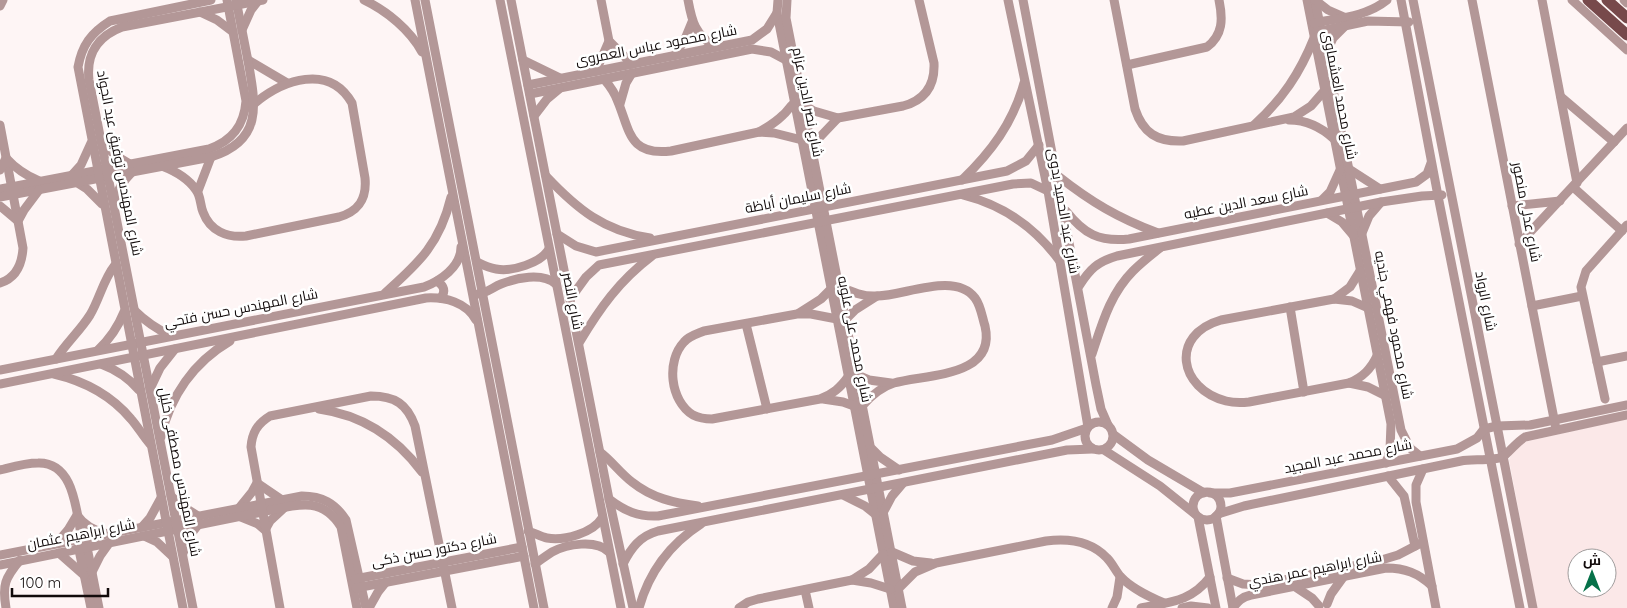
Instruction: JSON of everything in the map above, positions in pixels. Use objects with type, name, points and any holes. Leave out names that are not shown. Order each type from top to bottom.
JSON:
[{"type":"main road","points":[[1588,0],[1627,35]]},
{"type":"main road","points":[[1607,0],[1627,18]]},
{"type":"street","points":[[0,6],[3,0]]},
{"type":"street","points":[[237,31],[260,0]]},
{"type":"street","name":"شارع المهندس توفيق عبد الجواد","points":[[96,141],[88,61],[97,43],[104,36],[122,28],[200,12],[232,3],[260,0]]},
{"type":"street","points":[[364,0],[402,27],[417,43],[426,60]]},
{"type":"street","points":[[415,0],[534,608]]},
{"type":"street","points":[[425,0],[544,608]]},
{"type":"street","name":"شارع النصر","points":[[500,0],[621,608]]},
{"type":"street","points":[[511,0],[622,564],[633,608]]},
{"type":"street","points":[[600,0],[609,41],[632,68],[620,104]]},
{"type":"street","points":[[688,0],[692,22],[702,36],[715,47]]},
{"type":"street","name":"شارع نصر الدين عزام","points":[[778,0],[777,13],[786,60],[800,102],[812,149],[820,208]]},
{"type":"street","name":"شارع نصر الدين عزام","points":[[787,0],[786,18],[800,102],[802,140],[820,208]]},
{"type":"street","points":[[604,79],[620,104],[628,132],[634,140],[651,151],[661,152],[759,132],[773,124],[800,102],[820,113],[838,118],[913,103],[928,91],[932,82],[934,63],[920,0]]},
{"type":"street","name":"شارع عبد الحميد بدوى","points":[[1008,0],[1048,191],[1088,428]]},
{"type":"street","name":"شارع عبد الحميد بدوى","points":[[1023,0],[1101,409],[1108,424]]},
{"type":"street","points":[[1114,0],[1135,109],[1139,121],[1147,131],[1157,138],[1170,142],[1182,141],[1284,120],[1295,120],[1311,124],[1326,131],[1334,139]]},
{"type":"street","name":"شارع محمد العشماوى","points":[[1307,0],[1326,55],[1350,195]]},
{"type":"street","points":[[1315,0],[1345,21],[1405,23],[1417,20]]},
{"type":"street","name":"شارع محمد العشماوى","points":[[1315,0],[1316,29],[1324,90],[1334,139],[1345,170]]},
{"type":"street","points":[[1253,126],[1270,112],[1284,95],[1306,58],[1316,29],[1345,21],[1367,12],[1387,0]]},
{"type":"street","name":"شارع الرواد","points":[[1401,0],[1520,608]]},
{"type":"street","name":"شارع الرواد","points":[[1413,0],[1533,608]]},
{"type":"street","name":"شارع عدلى منصور","points":[[1472,0],[1555,424]]},
{"type":"street","points":[[1542,0],[1561,97],[1575,185],[1624,228],[1586,271],[1581,287],[1605,399]]},
{"type":"street","points":[[1572,0],[1627,50]]},
{"type":"street","points":[[1624,0],[1627,3]]},
{"type":"street","name":"شارع المهندس توفيق عبد الجواد","points":[[140,342],[78,67],[81,53],[87,40],[97,29],[110,21],[206,1]]},
{"type":"street","points":[[1127,65],[1207,47],[1218,35],[1221,26],[1221,2]]},
{"type":"street","points":[[0,197],[13,191],[39,185],[131,168],[209,149],[220,145],[236,132],[242,122],[246,101],[232,3]]},
{"type":"street","points":[[74,179],[96,141],[131,168],[162,166],[211,157],[231,149],[246,134],[252,119],[255,103],[248,60],[237,31],[200,12]]},
{"type":"street","name":"شارع محمود عباس العمروى","points":[[529,90],[561,83],[596,71],[632,68],[752,45],[767,29],[777,13]]},
{"type":"street","points":[[1326,55],[1333,38],[1345,21]]},
{"type":"street","points":[[675,55],[685,39],[692,22]]},
{"type":"street","points":[[596,71],[609,41]]},
{"type":"street","name":"شارع محمود عباس العمروى","points":[[561,83],[604,79],[675,55],[715,47],[752,45],[786,60]]},
{"type":"street","points":[[248,60],[287,83]]},
{"type":"street","points":[[523,60],[561,83],[534,116]]},
{"type":"street","points":[[162,166],[188,180],[198,191],[203,212],[208,222],[225,235],[235,237],[339,217],[349,214],[358,208],[366,189],[352,103],[347,94],[331,82],[321,80],[287,83],[276,88],[255,103]]},
{"type":"street","points":[[962,180],[980,163],[1004,131],[1019,102],[1025,81]]},
{"type":"street","points":[[1284,120],[1303,112],[1315,102],[1324,90]]},
{"type":"street","points":[[1029,99],[1042,96]]},
{"type":"street","points":[[1561,97],[1614,142]]},
{"type":"street","points":[[812,149],[819,138],[838,118]]},
{"type":"street","points":[[0,125],[23,248],[22,258],[14,276],[0,284]]},
{"type":"street","points":[[1519,244],[1627,128]]},
{"type":"street","points":[[759,132],[788,135],[802,140]]},
{"type":"street","points":[[442,138],[452,136]]},
{"type":"street","name":"شارع سليمان أباظة","points":[[596,252],[1008,171],[1026,161],[1039,145]]},
{"type":"street","points":[[198,191],[211,157]]},
{"type":"street","points":[[0,170],[6,158]]},
{"type":"street","points":[[6,158],[15,168],[39,185]]},
{"type":"street","points":[[1431,161],[1444,158]]},
{"type":"street","name":"شارع سعد الدين عطيه","points":[[1064,209],[1076,224],[1087,233],[1114,241],[1416,182],[1427,174],[1431,161]]},
{"type":"street","points":[[74,179],[109,206],[131,168]]},
{"type":"street","points":[[1322,200],[1345,170],[1380,189]]},
{"type":"street","points":[[546,176],[578,208],[596,220],[615,230],[657,239]]},
{"type":"street","points":[[1058,176],[1106,210],[1131,223],[1158,233]]},
{"type":"street","name":"شارع سليمان أباظة","points":[[599,265],[1021,182],[1031,183],[1048,191]]},
{"type":"street","points":[[384,294],[414,267],[431,246],[444,223],[451,197],[451,184]]},
{"type":"street","points":[[18,221],[39,185]]},
{"type":"street","points":[[537,189],[548,187]]},
{"type":"street","points":[[0,189],[13,191]]},
{"type":"street","name":"شارع سعد الدين عطيه","points":[[1079,286],[1094,266],[1104,259],[1131,252],[1380,202],[1450,193]]},
{"type":"street","points":[[960,194],[980,199],[999,207],[1017,218],[1034,231],[1060,262]]},
{"type":"street","name":"شارع محمود فهمي جنديه","points":[[1350,195],[1403,436],[1410,448],[1420,456]]},
{"type":"street","points":[[1512,206],[1560,201]]},
{"type":"street","points":[[1327,213],[1358,234],[1380,202]]},
{"type":"street","points":[[0,206],[18,221]]},
{"type":"street","name":"شارع المهندس توفيق عبد الجواد","points":[[109,206],[115,265],[131,344]]},
{"type":"street","name":"شارع محمد على علوبه","points":[[820,208],[872,475]]},
{"type":"street","points":[[557,234],[576,246],[596,252],[594,259],[599,265],[586,277],[570,299]]},
{"type":"street","name":"شارع محمود فهمي جنديه","points":[[1358,234],[1360,270],[1391,424],[1392,437],[1386,463]]},
{"type":"street","points":[[1129,239],[1131,252]]},
{"type":"street","name":"شارع المهندس حسن فتحي","points":[[0,370],[424,287],[447,274],[456,264],[461,252],[462,240]]},
{"type":"street","points":[[1091,356],[1111,300],[1121,284],[1162,246]]},
{"type":"street","points":[[477,262],[496,269],[505,269],[538,260],[546,255],[549,249]]},
{"type":"street","points":[[579,343],[612,293],[632,272],[655,254]]},
{"type":"street","points":[[56,359],[92,312],[105,280],[115,265]]},
{"type":"street","points":[[1334,299],[1350,288],[1360,270]]},
{"type":"street","points":[[472,296],[506,282],[533,277],[550,280],[556,284]]},
{"type":"street","points":[[437,281],[442,284],[444,289],[444,294],[441,298]]},
{"type":"street","points":[[797,314],[835,288],[864,296],[878,296],[941,285],[959,286],[974,296],[979,304],[986,330],[983,349],[979,357],[964,369],[894,383],[881,383],[853,376],[832,395],[820,399],[712,420],[693,415],[686,409],[677,395],[674,381],[674,360],[684,341],[694,335],[704,331],[797,314],[811,314],[841,319],[878,296]]},
{"type":"street","points":[[1532,306],[1582,296]]},
{"type":"street","name":"شارع المهندس حسن فتحي","points":[[0,384],[426,298],[441,298],[463,306],[472,313],[478,322]]},
{"type":"street","points":[[1368,308],[1352,302],[1334,299],[1210,323],[1192,337],[1187,348],[1186,360],[1189,372],[1205,391],[1226,401],[1249,402],[1349,383],[1369,370],[1378,355]]},
{"type":"street","points":[[1290,307],[1304,392]]},
{"type":"street","points":[[98,350],[110,339],[119,326],[124,311]]},
{"type":"street","points":[[134,311],[158,330],[172,336]]},
{"type":"street","points":[[746,324],[767,409]]},
{"type":"street","points":[[160,442],[164,423],[180,388],[205,358],[238,336]]},
{"type":"street","name":"شارع المهندس مصطفى خليل","points":[[140,342],[171,496],[172,526],[178,557],[183,608]]},
{"type":"street","name":"شارع المهندس مصطفى خليل","points":[[131,344],[161,498],[172,526]]},
{"type":"street","points":[[150,389],[160,368],[175,349]]},
{"type":"street","points":[[1597,362],[1627,356]]},
{"type":"street","points":[[101,364],[116,370],[130,379],[140,392]]},
{"type":"street","points":[[51,374],[70,378],[103,394],[118,405],[151,445]]},
{"type":"street","points":[[820,399],[838,400],[859,406],[877,392],[894,383]]},
{"type":"street","points":[[1349,383],[1368,387],[1386,396]]},
{"type":"street","points":[[280,608],[251,448],[255,429],[270,416],[372,396],[383,396],[404,406],[415,426],[452,608]]},
{"type":"street","points":[[579,404],[590,401]]},
{"type":"street","points":[[1503,457],[1517,442],[1555,424],[1627,405]]},
{"type":"street","name":"شارع محمد على علوبه","points":[[859,406],[872,448],[872,475]]},
{"type":"street","points":[[312,408],[334,411],[356,418],[376,428],[400,446],[425,475]]},
{"type":"street","points":[[1484,429],[1497,426],[1555,424],[1627,414]]},
{"type":"street","points":[[609,499],[632,514],[645,517],[658,516],[1052,440],[1100,422],[1108,424],[1114,434],[1148,460],[1207,493],[1214,494],[1220,501],[1221,506],[1217,515],[1233,608]]},
{"type":"street","points":[[499,430],[510,428]]},
{"type":"street","points":[[1088,428],[1086,440],[1093,449]]},
{"type":"street","name":"شارع محمد عبد المجيد","points":[[1207,493],[1230,493],[1457,449],[1477,438],[1484,429]]},
{"type":"street","points":[[1104,450],[1112,444],[1114,434]]},
{"type":"street","points":[[1392,437],[1398,439],[1403,436]]},
{"type":"street","points":[[872,448],[880,457],[899,470]]},
{"type":"street","points":[[622,564],[638,541],[649,533],[1067,450],[1104,450],[1160,486],[1197,516],[1208,520],[1217,515]]},
{"type":"street","points":[[600,452],[632,482],[645,491],[673,502],[706,507]]},
{"type":"street","name":"شارع محمد عبد المجيد","points":[[1217,515],[1244,506],[1471,459],[1490,460],[1503,457]]},
{"type":"street","points":[[0,470],[40,463],[50,465],[67,478],[77,515],[88,573],[99,608]]},
{"type":"street","points":[[1419,544],[1415,494],[1416,485],[1423,469]]},
{"type":"street","points":[[872,475],[894,588],[894,608]]},
{"type":"street","points":[[1388,476],[1404,496],[1432,586],[1436,608]]},
{"type":"street","points":[[257,483],[283,504],[265,530]]},
{"type":"street","points":[[257,483],[239,512],[265,530]]},
{"type":"street","points":[[880,513],[903,483]]},
{"type":"street","points":[[1207,493],[1196,497],[1193,510],[1197,516],[1216,608]]},
{"type":"street","points":[[842,494],[880,513]]},
{"type":"street","points":[[161,498],[143,531],[178,557],[198,520],[171,496]]},
{"type":"street","name":"شارع ابراهيم عثمان","points":[[0,555],[58,548],[283,504],[311,504],[329,512],[341,527],[357,583]]},
{"type":"street","points":[[77,515],[82,522],[109,538],[100,556],[88,573],[91,608]]},
{"type":"street","points":[[77,515],[58,548],[88,573]]},
{"type":"street","points":[[645,517],[645,526],[649,533]]},
{"type":"street","points":[[528,531],[549,538],[583,534],[598,525],[602,518]]},
{"type":"street","points":[[639,608],[648,584],[659,563],[680,539],[707,521]]},
{"type":"street","points":[[852,580],[894,588],[915,572],[936,563],[1059,539],[1072,540],[1096,549],[1106,557],[1120,577],[1141,592],[1164,603]]},
{"type":"street","points":[[535,564],[553,552],[586,544],[604,547],[609,552]]},
{"type":"street","name":"شارع ابراهيم عمر هندي","points":[[1227,578],[1243,584],[1260,585],[1378,561],[1419,544]]},
{"type":"street","name":"شارع ابراهيم عثمان","points":[[0,564],[58,548]]},
{"type":"street","name":"شارع دكتور حسن ذكى","points":[[357,583],[523,552]]},
{"type":"street","points":[[888,553],[913,561],[936,563]]},
{"type":"street","points":[[739,608],[748,602],[758,599],[852,580],[888,553]]},
{"type":"street","points":[[1398,554],[1403,561],[1400,568]]},
{"type":"street","name":"شارع المهندس مصطفى خليل","points":[[178,557],[193,608]]},
{"type":"street","points":[[6,608],[4,586],[7,577],[20,560]]},
{"type":"street","name":"شارع دكتور حسن ذكى","points":[[357,583],[386,582],[443,567]]},
{"type":"street","name":"شارع ابراهيم عمر هندي","points":[[1233,608],[1244,597],[1386,568],[1400,568],[1412,571],[1423,577],[1432,586]]},
{"type":"street","points":[[1324,607],[1344,576]]},
{"type":"street","points":[[1112,608],[1117,596],[1120,577]]},
{"type":"street","points":[[1187,604],[1210,577]]},
{"type":"street","points":[[1319,581],[1324,607]]},
{"type":"street","points":[[367,608],[386,582]]},
{"type":"street","points":[[357,583],[358,608]]},
{"type":"street","points":[[357,583],[367,608]]},
{"type":"street","points":[[1294,586],[1324,607]]},
{"type":"street","points":[[894,588],[902,608]]},
{"type":"street","points":[[805,590],[808,608]]},
{"type":"street","points":[[1141,608],[1164,603],[1187,604],[1208,608]]},
{"type":"shaded area","points":[[1627,419],[1627,608],[1537,608],[1509,460],[1512,453],[1524,442]]}]
